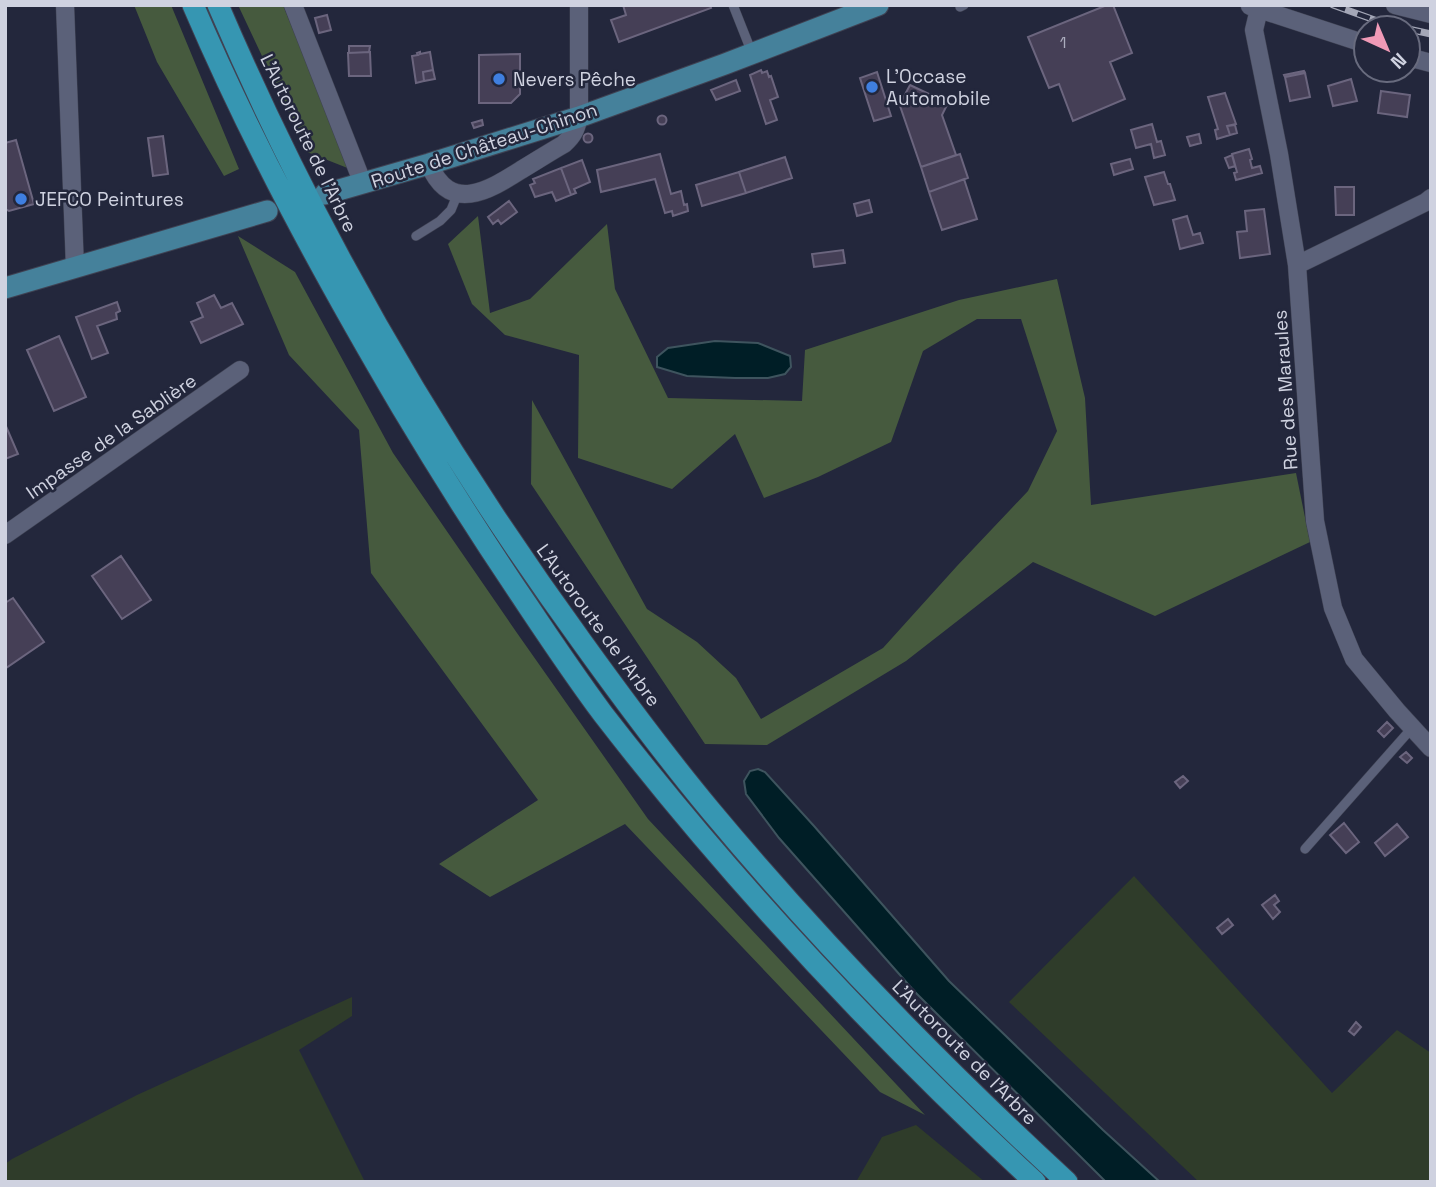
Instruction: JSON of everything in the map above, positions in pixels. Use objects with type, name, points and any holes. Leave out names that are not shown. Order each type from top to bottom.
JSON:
[{"type":"highway","points":[[193,5],[273,178],[355,328],[486,544],[602,712],[693,826],[802,948],[900,1052],[1035,1182]]},
{"type":"highway","name":"L'Autoroute de l'Arbre","points":[[218,5],[295,172],[381,332],[459,463],[623,700],[702,800],[807,922],[956,1077],[1067,1182]]},
{"type":"main road","name":"Route de Château-Chinon","points":[[325,194],[579,117],[878,5]]},
{"type":"main road","points":[[5,288],[267,211]]},
{"type":"street","points":[[65,5],[75,268]]},
{"type":"street","points":[[293,5],[363,184]]},
{"type":"street","points":[[429,164],[443,187],[458,193],[476,193],[493,188],[564,144],[576,130],[579,117],[579,5]]},
{"type":"street","points":[[1395,5],[1431,13]]},
{"type":"street","points":[[1254,7],[1352,39]]},
{"type":"street","name":"Rue des Maraules","points":[[1254,7],[1254,30],[1279,154],[1297,265],[1315,521],[1333,608],[1354,659],[1431,748]]},
{"type":"street","points":[[1297,265],[1431,198]]},
{"type":"street","name":"Impasse de la Sablière","points":[[5,536],[240,370]]},
{"type":"lane","points":[[733,5],[752,53]]},
{"type":"lane","points":[[416,236],[440,221],[451,210],[458,193]]},
{"type":"lane","points":[[1305,849],[1412,728]]},
{"type":"green space","points":[[134,5],[171,5],[239,169],[224,176],[157,62]]},
{"type":"green space","points":[[238,5],[283,5],[350,169],[307,152]]},
{"type":"green space","points":[[478,216],[490,313],[530,299],[607,224],[615,289],[668,398],[802,401],[805,350],[959,300],[1057,279],[1085,398],[1091,505],[1296,473],[1310,542],[1155,616],[1033,562],[906,661],[767,745],[705,744],[531,484],[532,400],[647,609],[697,642],[736,678],[761,719],[883,648],[1028,491],[1057,431],[1021,319],[977,319],[923,351],[891,442],[818,477],[764,498],[735,434],[672,489],[578,458],[579,355],[505,335],[472,304],[448,244]]},
{"type":"green space","points":[[238,236],[295,272],[393,453],[648,819],[925,1115],[880,1092],[625,824],[490,897],[439,864],[538,800],[371,573],[359,430],[289,355]]},
{"type":"green space","points":[[1134,876],[1332,1093],[1397,1030],[1431,1053],[1431,1182],[1199,1182],[1009,1002]]},
{"type":"green space","points":[[352,997],[352,1016],[299,1050],[365,1182],[5,1182],[5,1164],[12,1159],[137,1095]]},
{"type":"green space","points":[[916,1125],[985,1182],[856,1182],[882,1137]]},
{"type":"water","points":[[715,341],[758,343],[790,356],[791,367],[785,374],[768,378],[735,378],[687,376],[657,367],[657,357],[668,348]]},
{"type":"water","points":[[758,769],[765,772],[814,826],[949,981],[1160,1182],[1106,1182],[915,992],[779,838],[746,794],[744,781],[750,771]]},
{"type":"building","points":[[623,5],[710,5],[711,8],[619,42],[611,20],[626,15]]},
{"type":"building","points":[[1107,5],[1113,5],[1132,53],[1110,62],[1125,99],[1073,121],[1059,84],[1049,88],[1028,37]]},
{"type":"building","points":[[327,15],[331,30],[319,33],[315,18]]},
{"type":"building","points":[[349,46],[370,46],[369,52],[349,53]]},
{"type":"building","points":[[370,52],[371,76],[349,76],[348,53]]},
{"type":"building","points":[[420,52],[430,52],[433,70],[423,72],[424,81],[416,83],[412,56]]},
{"type":"building","points":[[520,54],[520,94],[511,103],[479,103],[479,55]]},
{"type":"building","points":[[433,70],[435,79],[424,81],[423,72]]},
{"type":"building","points":[[761,70],[762,73],[767,71],[769,77],[771,76],[778,97],[770,100],[777,120],[766,124],[750,75]]},
{"type":"building","points":[[1304,71],[1305,73],[1284,75]]},
{"type":"building","points":[[877,72],[891,116],[874,121],[860,78]]},
{"type":"building","points":[[1305,73],[1310,97],[1290,101],[1285,77]]},
{"type":"building","points":[[1351,79],[1357,101],[1333,106],[1328,86]]},
{"type":"building","points":[[736,80],[740,91],[716,100],[711,90]]},
{"type":"building","points":[[910,85],[948,103],[942,115],[956,155],[921,167],[899,103]]},
{"type":"building","points":[[1381,91],[1410,95],[1407,117],[1378,113]]},
{"type":"building","points":[[1225,93],[1236,124],[1227,126],[1230,135],[1217,139],[1215,130],[1218,129],[1208,97]]},
{"type":"building","points":[[662,115],[667,120],[662,125],[657,120]]},
{"type":"building","points":[[482,120],[483,125],[474,128],[472,123]]},
{"type":"building","points":[[1152,124],[1157,142],[1161,141],[1165,155],[1154,158],[1151,144],[1136,148],[1131,130]]},
{"type":"building","points":[[1235,125],[1237,133],[1230,135],[1227,126]]},
{"type":"building","points":[[588,134],[592,138],[588,142],[584,138]]},
{"type":"building","points":[[1199,134],[1201,143],[1190,146],[1187,137]]},
{"type":"building","points":[[163,136],[168,174],[153,176],[148,138]]},
{"type":"building","points":[[16,140],[34,204],[9,211],[5,209],[5,143]]},
{"type":"building","points":[[1249,149],[1252,168],[1260,166],[1262,173],[1236,180],[1234,173],[1237,172],[1232,154]]},
{"type":"building","points":[[660,154],[671,194],[681,191],[688,211],[673,216],[672,211],[665,213],[655,179],[601,192],[597,170]]},
{"type":"building","points":[[960,154],[968,178],[929,192],[921,167]]},
{"type":"building","points":[[1232,155],[1235,166],[1229,168],[1225,158]]},
{"type":"building","points":[[785,157],[792,178],[746,193],[739,172]]},
{"type":"building","points":[[1130,159],[1133,169],[1114,175],[1111,164]]},
{"type":"building","points":[[582,160],[590,182],[574,189],[576,193],[571,195],[561,168]]},
{"type":"building","points":[[561,168],[571,195],[556,201],[552,192],[535,197],[530,185],[535,183],[533,179]]},
{"type":"building","points":[[739,172],[746,193],[702,206],[696,185]]},
{"type":"building","points":[[1164,172],[1175,200],[1154,205],[1145,177]]},
{"type":"building","points":[[964,179],[977,219],[942,230],[929,192]]},
{"type":"building","points":[[1335,187],[1354,187],[1354,215],[1336,215]]},
{"type":"building","points":[[869,200],[872,212],[857,216],[854,204]]},
{"type":"building","points":[[509,201],[517,212],[501,224],[498,220],[493,224],[488,217]]},
{"type":"building","points":[[1264,209],[1270,254],[1240,258],[1237,232],[1247,231],[1245,211]]},
{"type":"building","points":[[1187,216],[1193,235],[1200,233],[1203,243],[1180,249],[1173,220]]},
{"type":"building","points":[[843,250],[845,263],[814,267],[812,254]]},
{"type":"building","points":[[214,295],[221,308],[232,303],[243,324],[201,343],[191,322],[203,317],[197,303]]},
{"type":"building","points":[[117,302],[120,311],[116,313],[117,319],[97,326],[108,353],[92,359],[76,317]]},
{"type":"building","points":[[59,336],[86,397],[54,411],[27,350]]},
{"type":"building","points":[[5,424],[18,454],[5,459]]},
{"type":"building","points":[[121,556],[151,600],[122,619],[92,576]]},
{"type":"building","points":[[13,598],[44,642],[6,668],[5,603]]},
{"type":"building","points":[[1387,722],[1393,728],[1384,737],[1378,731]]},
{"type":"building","points":[[1406,752],[1412,758],[1407,763],[1400,757]]},
{"type":"building","points":[[1183,776],[1188,781],[1180,788],[1175,782]]},
{"type":"building","points":[[1344,823],[1359,842],[1346,853],[1330,835]]},
{"type":"building","points":[[1397,824],[1408,837],[1385,856],[1375,843]]},
{"type":"building","points":[[1275,895],[1279,901],[1274,905],[1280,912],[1273,919],[1262,905]]},
{"type":"building","points":[[1228,919],[1233,925],[1222,934],[1217,928]]},
{"type":"building","points":[[1356,1022],[1361,1027],[1354,1035],[1349,1031]]},
{"type":"railway","points":[[1333,5],[1358,14]]},
{"type":"railway","points":[[1422,32],[1431,34]]},
{"type":"place","name":"Nevers Pêche","points":[[499,79]]},
{"type":"place","name":"L'Occase Automobile","points":[[872,87]]},
{"type":"place","name":"JEFCO Peintures","points":[[21,199]]}]
